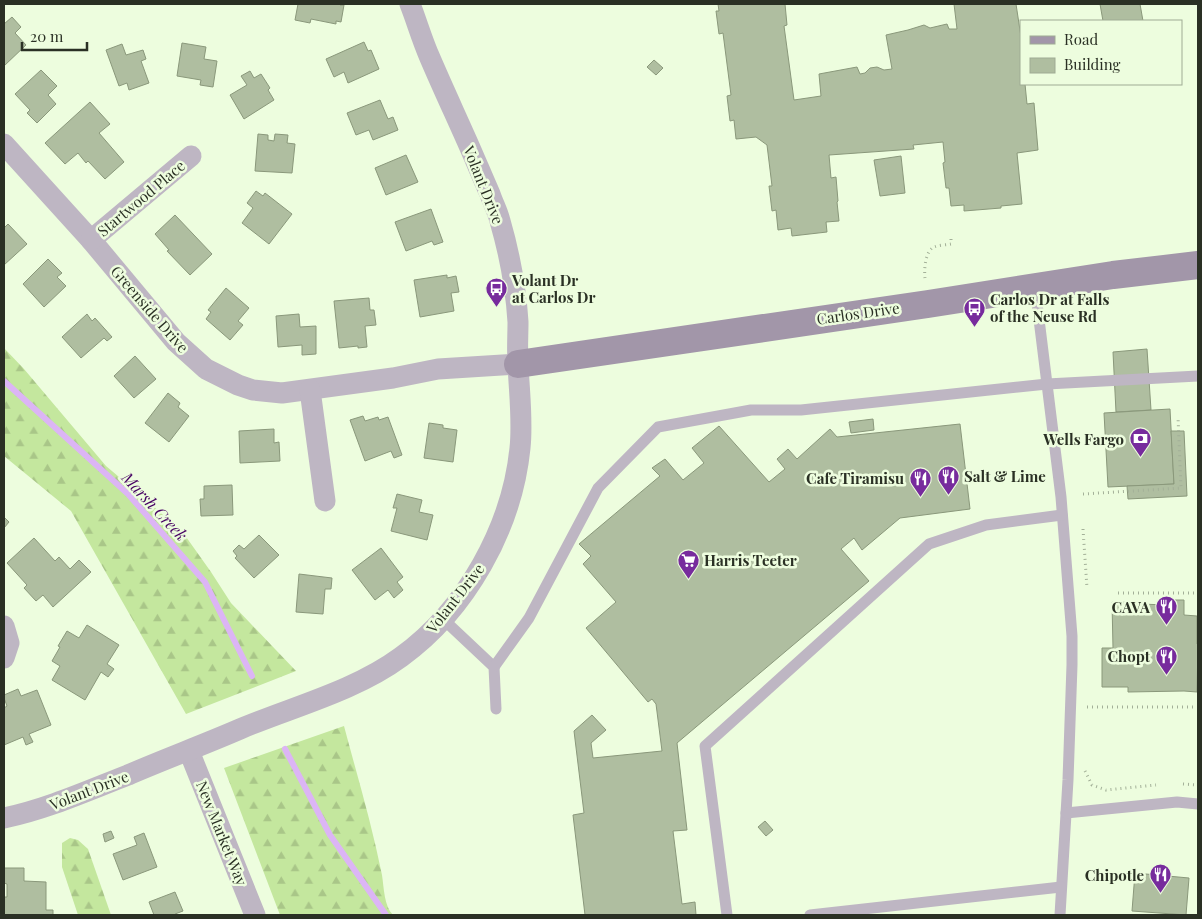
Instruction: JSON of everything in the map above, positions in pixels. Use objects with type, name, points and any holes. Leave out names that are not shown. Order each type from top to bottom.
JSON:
[{"type":"street","name":"Volant Drive","points":[[4,818],[29,813],[64,800],[368,677],[399,659],[443,620],[474,578],[489,552],[510,501],[517,472],[520,446],[521,401],[518,364],[518,322],[513,283],[500,219],[429,56],[410,4]]},
{"type":"street","name":"Greenside Drive","points":[[4,144],[91,240],[176,342],[206,369],[232,383],[253,390],[282,393],[393,378],[438,369],[518,364]]},
{"type":"street","name":"Startwood Place","points":[[91,240],[191,156]]},
{"type":"street","name":"Carlos Drive","points":[[518,364],[1113,275],[1198,265]]},
{"type":"street","points":[[310,390],[325,501]]},
{"type":"street","points":[[4,626],[9,643],[4,658]]},
{"type":"street","name":"New Market Way","points":[[188,751],[255,915]]},
{"type":"lane","points":[[1035,287],[1048,384],[1062,515],[1072,656],[1068,780],[1060,915]]},
{"type":"lane","points":[[496,709],[494,667],[529,618],[598,488],[658,427],[751,410],[802,410],[1048,384],[1198,376]]},
{"type":"lane","points":[[728,915],[705,746],[929,544],[986,525],[1062,515]]},
{"type":"lane","points":[[443,620],[494,667]]},
{"type":"lane","points":[[1066,813],[1177,802],[1198,804]]},
{"type":"lane","points":[[810,915],[1061,887]]},
{"type":"path","points":[[924,278],[924,268],[931,249],[935,246],[951,244],[951,235]]},
{"type":"path","points":[[1083,494],[1181,488],[1178,417]]},
{"type":"path","points":[[1083,529],[1087,591]]},
{"type":"path","points":[[1118,593],[1198,593]]},
{"type":"path","points":[[1086,715],[1087,698]]},
{"type":"path","points":[[1087,707],[1198,708]]},
{"type":"path","points":[[1085,762],[1084,770],[1092,785],[1106,790],[1158,785]]},
{"type":"path","points":[[1175,784],[1198,784]]},
{"type":"green space","points":[[4,348],[106,466],[184,534],[231,603],[296,671],[186,714],[71,511],[4,456]]},
{"type":"green space","points":[[344,726],[374,838],[386,902],[393,915],[280,915],[224,768]]},
{"type":"green space","points":[[70,838],[78,840],[88,849],[111,915],[78,915],[62,867],[62,843]]},
{"type":"building","points":[[298,4],[344,5],[341,22],[336,21],[336,24],[311,19],[310,23],[295,20]]},
{"type":"building","points":[[718,4],[785,4],[787,25],[784,26],[794,100],[821,96],[819,74],[857,67],[860,74],[865,73],[870,68],[892,69],[886,35],[924,25],[930,28],[947,24],[949,29],[957,29],[954,4],[1016,4],[1020,30],[1020,85],[1025,85],[1027,104],[1034,103],[1038,150],[1017,153],[1022,204],[964,211],[964,205],[951,206],[949,188],[946,188],[943,142],[913,145],[914,149],[829,155],[831,178],[836,177],[839,221],[826,222],[827,232],[792,236],[791,228],[778,230],[776,210],[772,211],[769,186],[772,186],[767,145],[756,137],[736,139],[734,120],[730,121],[727,96],[731,95],[723,33],[719,34],[716,11],[719,11]]},
{"type":"building","points":[[1100,4],[1140,4],[1143,20],[1103,20]]},
{"type":"building","points":[[12,17],[21,27],[15,33],[26,45],[4,66],[4,24]]},
{"type":"building","points":[[364,42],[368,51],[371,50],[379,69],[348,83],[344,72],[334,77],[326,59]]},
{"type":"building","points":[[182,43],[206,47],[204,59],[217,61],[213,87],[200,85],[201,80],[177,76]]},
{"type":"building","points":[[122,44],[126,55],[143,50],[146,59],[141,61],[149,83],[129,90],[127,83],[119,86],[106,50]]},
{"type":"building","points":[[654,60],[663,68],[656,75],[647,67]]},
{"type":"building","points":[[41,70],[57,86],[48,95],[56,104],[37,123],[27,113],[30,110],[15,94]]},
{"type":"building","points":[[250,71],[254,78],[261,74],[270,88],[268,90],[274,100],[244,119],[230,95],[247,85],[241,76]]},
{"type":"building","points":[[380,100],[388,119],[393,117],[398,130],[373,140],[369,130],[356,135],[347,113]]},
{"type":"building","points":[[90,102],[110,124],[99,133],[124,162],[105,179],[88,161],[86,163],[78,153],[65,164],[45,143]]},
{"type":"building","points":[[258,134],[268,135],[268,140],[274,141],[275,134],[288,135],[287,143],[295,144],[292,173],[255,171]]},
{"type":"building","points":[[406,155],[418,182],[386,195],[375,168]]},
{"type":"building","points":[[901,156],[905,193],[880,196],[874,160]]},
{"type":"building","points":[[256,191],[263,196],[265,193],[292,214],[269,244],[242,223],[253,208],[247,203]]},
{"type":"building","points":[[431,209],[443,242],[434,245],[432,241],[406,251],[395,222]]},
{"type":"building","points":[[175,215],[212,254],[190,275],[167,251],[169,250],[155,234]]},
{"type":"building","points":[[8,224],[27,244],[4,265],[4,228]]},
{"type":"building","points":[[48,259],[62,273],[57,277],[66,286],[44,307],[23,284]]},
{"type":"building","points":[[447,275],[447,278],[456,276],[459,292],[451,293],[454,311],[420,317],[414,280]]},
{"type":"building","points":[[226,288],[249,308],[238,321],[243,325],[230,340],[206,319],[211,312],[208,310]]},
{"type":"building","points":[[369,298],[370,310],[374,310],[376,325],[365,326],[367,347],[339,348],[334,301]]},
{"type":"building","points":[[87,314],[92,321],[95,318],[112,337],[107,341],[104,338],[81,358],[62,337]]},
{"type":"building","points":[[299,314],[300,327],[316,326],[316,354],[302,355],[302,345],[278,347],[276,316]]},
{"type":"building","points":[[1147,349],[1151,410],[1116,412],[1113,352]]},
{"type":"building","points":[[135,356],[156,379],[134,398],[114,376]]},
{"type":"building","points":[[168,393],[180,403],[178,407],[189,416],[169,442],[145,423]]},
{"type":"building","name":"Wells Fargo","points":[[1170,409],[1174,484],[1108,487],[1104,413]]},
{"type":"building","points":[[363,416],[365,421],[378,417],[379,420],[388,417],[402,455],[394,458],[391,451],[365,461],[350,420]]},
{"type":"building","points":[[873,419],[874,430],[851,433],[849,422]]},
{"type":"building","points":[[429,423],[457,430],[453,462],[424,458]]},
{"type":"building","points":[[960,424],[970,509],[900,518],[862,550],[854,538],[841,549],[869,581],[677,743],[687,830],[673,831],[682,904],[695,902],[696,915],[585,915],[573,815],[584,813],[574,731],[592,715],[606,730],[591,743],[593,758],[662,751],[656,704],[652,699],[648,702],[586,628],[616,602],[583,564],[591,556],[579,544],[660,476],[652,468],[665,459],[683,480],[704,463],[692,448],[719,426],[769,482],[785,469],[777,459],[788,449],[797,459],[830,429],[837,437]]},
{"type":"building","points":[[274,429],[274,443],[279,442],[280,461],[240,463],[239,431]]},
{"type":"building","points":[[1171,431],[1184,431],[1187,496],[1128,499],[1127,486],[1174,484]]},
{"type":"building","points":[[232,485],[233,515],[201,516],[200,499],[204,499],[204,486]]},
{"type":"building","points":[[397,494],[422,500],[419,512],[433,515],[427,540],[391,531],[397,508],[393,508]]},
{"type":"building","points":[[4,517],[9,522],[4,528]]},
{"type":"building","points":[[259,535],[279,555],[254,578],[235,558],[237,556],[233,551],[239,545],[244,549]]},
{"type":"building","points":[[34,538],[55,561],[59,557],[70,569],[79,560],[91,572],[53,607],[43,595],[36,601],[24,588],[27,585],[7,563]]},
{"type":"building","points":[[381,548],[403,577],[397,582],[403,590],[394,598],[388,590],[375,600],[352,570]]},
{"type":"building","points":[[299,574],[332,578],[331,589],[325,589],[323,614],[296,612]]},
{"type":"building","points":[[1168,600],[1184,600],[1184,615],[1197,616],[1197,692],[1128,692],[1128,687],[1102,687],[1102,648],[1113,648],[1112,602],[1168,605]]},
{"type":"building","points":[[87,625],[119,645],[107,664],[114,669],[108,677],[101,672],[85,700],[52,680],[60,666],[52,661],[67,631],[79,638]]},
{"type":"building","points":[[18,689],[21,696],[37,690],[51,725],[29,734],[33,742],[26,745],[23,737],[4,745],[4,708],[7,706],[4,695]]},
{"type":"building","points":[[765,821],[773,830],[766,836],[758,827]]},
{"type":"building","points":[[111,831],[114,838],[105,842],[103,834]]},
{"type":"building","points":[[144,833],[157,867],[123,880],[113,854],[137,845],[134,837]]},
{"type":"building","points":[[4,868],[24,868],[24,881],[46,882],[46,910],[53,910],[53,915],[4,915],[4,897],[7,897],[7,884],[4,883]]},
{"type":"building","name":"Chipotle","points":[[1135,873],[1189,878],[1186,915],[1132,911]]},
{"type":"building","points":[[175,892],[183,911],[176,915],[154,915],[149,902]]},
{"type":"waterway","name":"Marsh Creek","points":[[4,381],[128,494],[205,582],[252,676]]},
{"type":"waterway","name":"Marsh Creek","points":[[285,749],[330,835],[386,915]]},
{"type":"place","name":"Volant Dr at Carlos Dr","points":[[496,308]]},
{"type":"place","name":"Carlos Dr at Falls of the Neuse Rd","points":[[974,327]]},
{"type":"place","name":"Wells Fargo","points":[[1140,458]]},
{"type":"place","name":"Salt & Lime","points":[[948,495]]},
{"type":"place","name":"Cafe Tiramisu","points":[[920,497]]},
{"type":"place","name":"Harris Teeter","points":[[688,579]]},
{"type":"place","name":"CAVA","points":[[1166,626]]},
{"type":"place","name":"Chopt","points":[[1166,675]]},
{"type":"place","name":"Chipotle","points":[[1160,894]]}]
